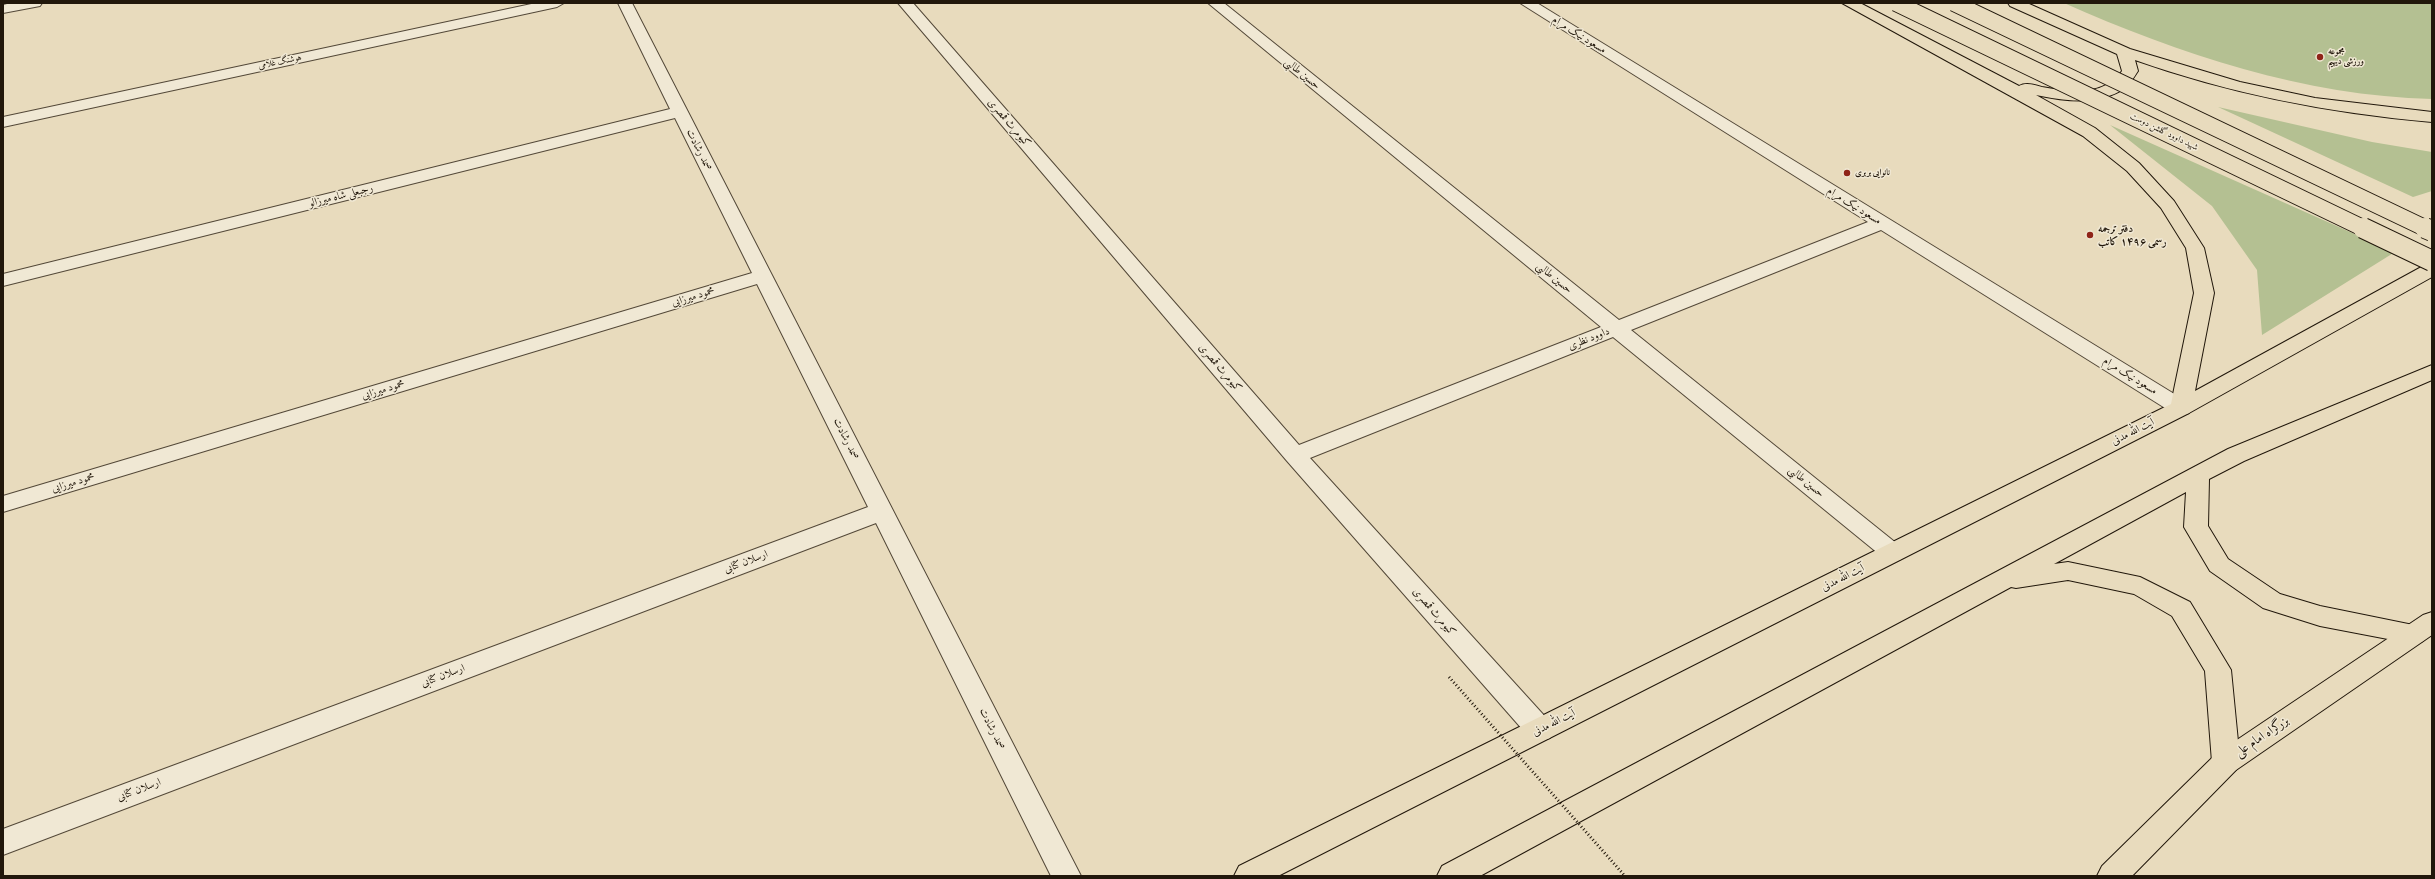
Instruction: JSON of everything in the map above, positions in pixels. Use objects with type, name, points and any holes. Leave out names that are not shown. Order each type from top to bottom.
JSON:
[{"type":"main road","points":[[1849,3],[2006,85],[2089,132],[2133,167],[2168,205],[2195,248],[2204,292],[2181,408]]},
{"type":"main road","name":"شهید داوود گلشن دوست","points":[[1896,3],[2432,261]]},
{"type":"main road","points":[[1954,3],[2432,231]]},
{"type":"main road","points":[[2015,3],[2124,52],[2187,72],[2249,89],[2368,110],[2432,117]]},
{"type":"main road","points":[[2006,85],[2055,95],[2099,94],[2119,85],[2130,71],[2124,52]]},
{"type":"main road","name":"آیت الله مدنی","points":[[1249,876],[2181,408],[2432,269]]},
{"type":"main road","points":[[1452,876],[2236,455],[2432,372]]},
{"type":"main road","points":[[2198,476],[2196,527],[2219,565],[2272,601],[2320,616],[2423,628]]},
{"type":"main road","points":[[2001,581],[2068,571],[2140,586],[2181,609],[2218,670],[2226,762]]},
{"type":"main road","name":"بزرگراه امام علی","points":[[2112,876],[2226,762],[2423,628]]},
{"type":"street","points":[[3,9],[35,3]]},
{"type":"street","name":"هوشنگ غلامی","points":[[3,122],[557,3]]},
{"type":"street","name":"صمد رشادت","points":[[625,3],[1066,876]]},
{"type":"street","name":"کیومرث قمصری","points":[[905,3],[1295,455],[1540,730]]},
{"type":"street","name":"حسین طالبی","points":[[1215,3],[1893,553]]},
{"type":"street","name":"مسعود نیک مرام","points":[[1527,3],[2181,408]]},
{"type":"street","name":"رجبعلی شاه میرزالو","points":[[3,280],[680,112]]},
{"type":"street","name":"داوود نظری","points":[[1295,455],[1883,223]]},
{"type":"street","name":"محمود میرزایی","points":[[3,504],[763,276]]},
{"type":"street","name":"ارسلان کتابی","points":[[3,842],[882,511]]},
{"type":"path","points":[[1449,677],[1625,876]]},
{"type":"green space","name":"مجموعه ورزشی دیهیم","points":[[2064,3],[2432,3],[2432,99],[2384,96],[2337,90],[2290,81],[2244,69],[2197,55],[2152,39]]},
{"type":"green space","points":[[2218,107],[2372,142],[2432,152],[2432,191],[2413,197]]},
{"type":"green space","points":[[2110,125],[2395,252],[2262,335],[2257,270],[2212,206]]},
{"type":"place","name":"مجموعه ورزشی دیهیم","points":[[2320,57]]},
{"type":"place","name":"نانوایی بربری","points":[[1847,173]]},
{"type":"place","name":"دفتر ترجمه رسمی ۱۴۹۶ کاتب","points":[[2090,235]]}]
